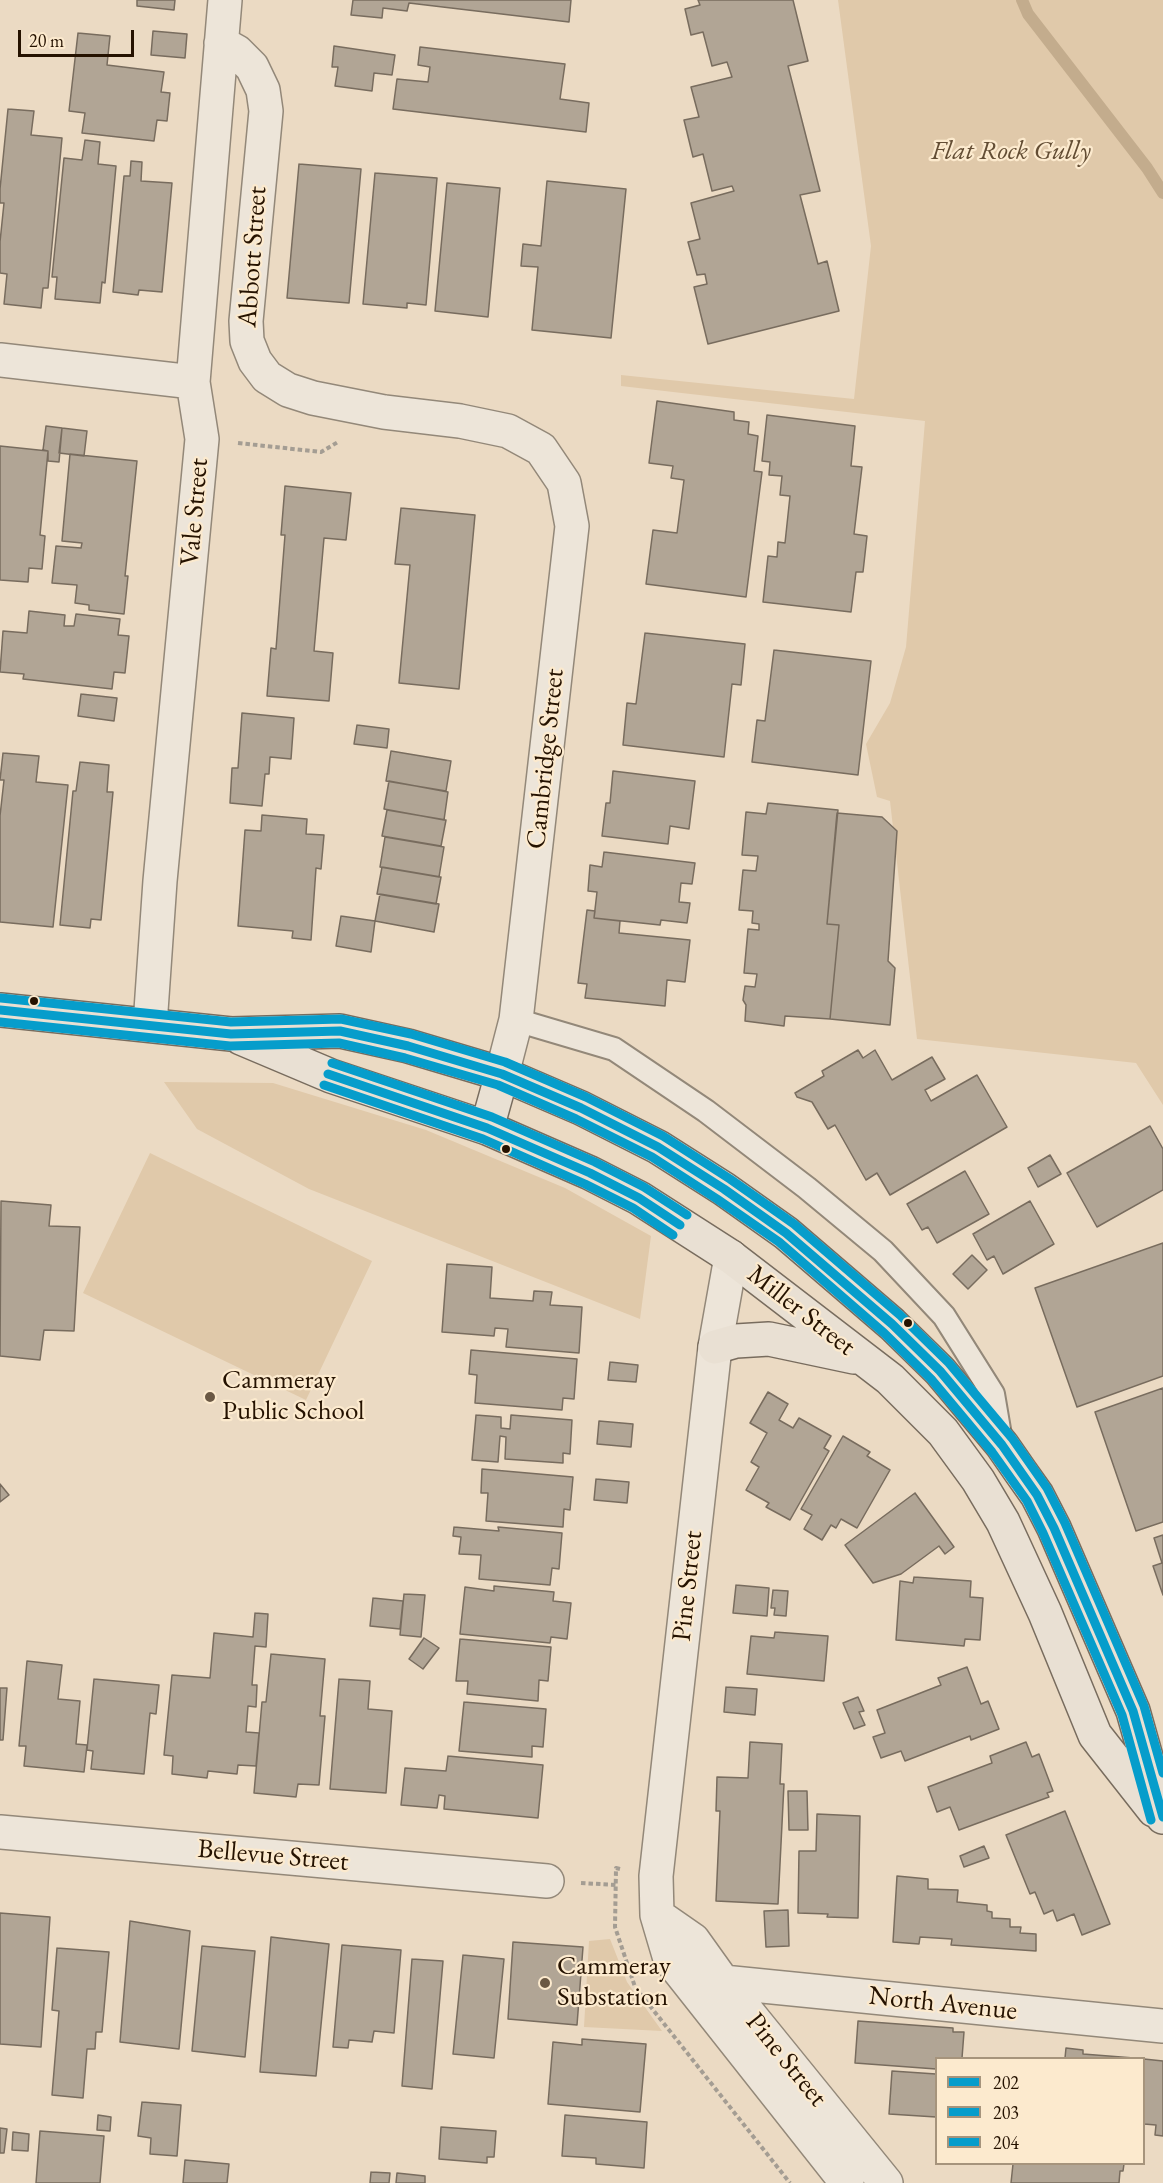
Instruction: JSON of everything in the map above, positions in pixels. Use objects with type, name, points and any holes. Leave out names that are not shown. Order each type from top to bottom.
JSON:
[{"type":"main road","name":"Miller Street","points":[[0,1010],[231,1034],[340,1031],[408,1046],[502,1074],[581,1108],[648,1142],[742,1202],[786,1233],[892,1324],[940,1371],[1002,1445],[1037,1495],[1070,1562],[1133,1711],[1163,1817]]},
{"type":"main road","name":"Miller Street","points":[[231,1034],[331,1076],[487,1128],[590,1173],[639,1198],[731,1257],[890,1379],[944,1432],[978,1480],[1003,1522],[1045,1613],[1095,1735],[1163,1822]]},
{"type":"main road","points":[[487,1128],[502,1074]]},
{"type":"main road","points":[[731,1257],[742,1202]]},
{"type":"main road","points":[[715,1347],[736,1341],[769,1339],[864,1359]]},
{"type":"street","name":"Vale Street","points":[[150,1025],[160,881],[202,439],[193,382],[225,0]]},
{"type":"street","name":"Abbott Street","points":[[221,43],[237,52],[252,67],[263,90],[266,111],[246,321],[247,341],[255,361],[267,377],[288,390],[313,398],[384,412],[460,421],[508,431],[542,449]]},
{"type":"street","points":[[0,360],[193,382]]},
{"type":"street","name":"Cambridge Street","points":[[502,1074],[516,1020],[572,526],[564,483],[542,449]]},
{"type":"street","name":"Pine Street","points":[[731,1257],[715,1347],[656,1876],[657,1915],[670,1959],[847,2183]]},
{"type":"street","name":"Bellevue Street","points":[[0,1832],[547,1881]]},
{"type":"street","name":"Pine Street","points":[[657,1915],[693,1940],[723,1982],[886,2183]]},
{"type":"street","name":"North Avenue","points":[[723,1982],[1163,2026]]},
{"type":"lane","points":[[516,1020],[614,1049],[706,1111],[807,1188],[883,1251],[944,1316],[993,1394],[1002,1445]]},
{"type":"path","points":[[241,443],[321,452]]},
{"type":"path","points":[[615,1885],[616,1868]]},
{"type":"green space","name":"Flat Rock Gully","points":[[838,0],[1163,0],[1163,1105],[1136,1063],[917,1039],[890,801],[877,797],[866,744],[890,703],[906,647],[925,421],[621,386],[621,375],[854,399],[871,246]]},
{"type":"green space","points":[[164,1082],[273,1083],[426,1130],[565,1188],[651,1236],[640,1319],[309,1189],[197,1129]]},
{"type":"green space","points":[[150,1153],[372,1261],[306,1400],[83,1293]]},
{"type":"green space","points":[[610,1939],[627,1982],[662,2031],[584,2027],[589,1941]]},
{"type":"building","points":[[137,0],[175,0],[174,10],[137,6]]},
{"type":"building","points":[[353,0],[571,0],[569,22],[409,3],[407,11],[383,8],[382,18],[351,15]]},
{"type":"building","points":[[698,0],[793,0],[808,61],[788,66],[820,191],[800,195],[818,264],[827,261],[839,311],[708,344],[694,287],[707,284],[705,274],[697,275],[688,242],[700,239],[691,203],[734,191],[732,186],[712,191],[703,154],[693,157],[684,120],[699,117],[691,87],[732,77],[727,62],[712,66],[703,32],[691,35],[685,9],[700,5]]},
{"type":"building","points":[[153,31],[187,34],[185,58],[151,55]]},
{"type":"building","points":[[78,33],[110,36],[107,65],[164,72],[161,92],[170,93],[167,121],[157,120],[154,141],[82,133],[85,113],[69,111]]},
{"type":"building","points":[[334,46],[395,55],[392,75],[374,73],[372,91],[335,86],[338,67],[332,67]]},
{"type":"building","points":[[420,47],[565,64],[560,99],[589,103],[586,132],[393,109],[397,79],[428,82],[430,67],[418,65]]},
{"type":"building","points":[[8,109],[34,111],[31,135],[62,138],[48,288],[43,288],[41,308],[4,304],[7,274],[0,273],[4,203],[0,203],[0,189]]},
{"type":"building","points":[[85,140],[100,142],[98,164],[116,166],[105,283],[102,282],[100,303],[55,299],[57,277],[52,277],[64,158],[82,160]]},
{"type":"building","points":[[131,161],[142,162],[141,181],[172,183],[162,292],[139,290],[138,295],[113,292],[124,176],[130,176]]},
{"type":"building","points":[[299,164],[361,169],[349,303],[287,298]]},
{"type":"building","points":[[375,173],[437,178],[426,305],[407,303],[407,308],[363,304]]},
{"type":"building","points":[[547,181],[626,189],[611,338],[532,330],[538,267],[521,266],[523,244],[541,246]]},
{"type":"building","points":[[447,183],[500,188],[488,317],[435,311]]},
{"type":"building","points":[[657,401],[734,412],[734,420],[749,422],[748,434],[758,436],[754,471],[762,472],[746,597],[646,584],[653,530],[677,533],[684,480],[671,478],[673,466],[649,463]]},
{"type":"building","points":[[767,415],[855,426],[851,466],[862,467],[854,534],[867,536],[863,572],[856,572],[851,612],[763,602],[768,556],[777,557],[778,542],[785,543],[790,496],[780,495],[782,476],[769,475],[770,462],[762,461]]},
{"type":"building","points":[[46,426],[62,428],[59,462],[48,461],[48,451],[43,450]]},
{"type":"building","points":[[62,428],[87,431],[84,456],[59,453]]},
{"type":"building","points":[[0,446],[48,451],[40,535],[45,536],[42,569],[29,568],[28,582],[0,580]]},
{"type":"building","points":[[70,454],[137,461],[125,576],[128,576],[124,614],[89,610],[89,605],[75,603],[77,585],[52,583],[56,546],[81,548],[82,543],[62,541]]},
{"type":"building","points":[[285,486],[351,493],[346,540],[324,538],[314,651],[333,653],[329,701],[267,696],[271,648],[276,649],[285,535],[281,535]]},
{"type":"building","points":[[401,508],[475,515],[459,689],[399,683],[410,565],[395,564]]},
{"type":"building","points":[[29,611],[65,615],[64,626],[74,626],[76,614],[120,619],[118,635],[129,636],[125,673],[114,672],[112,689],[23,679],[24,674],[0,672],[3,631],[27,633]]},
{"type":"building","points":[[645,633],[745,644],[741,685],[732,684],[724,757],[623,745],[627,703],[636,704]]},
{"type":"building","points":[[774,650],[871,661],[858,775],[752,762],[757,720],[765,721]]},
{"type":"building","points":[[81,694],[117,698],[114,721],[78,716]]},
{"type":"building","points":[[242,713],[294,718],[291,759],[270,757],[269,774],[265,774],[262,806],[230,803],[232,768],[238,768]]},
{"type":"building","points":[[357,725],[389,729],[387,748],[354,744]]},
{"type":"building","points":[[391,751],[451,761],[446,791],[386,781]]},
{"type":"building","points":[[3,753],[39,756],[36,782],[68,785],[53,927],[0,922],[0,816],[4,780],[0,780]]},
{"type":"building","points":[[80,762],[109,765],[107,792],[113,792],[101,920],[91,919],[90,928],[60,925],[73,791],[76,791]]},
{"type":"building","points":[[613,771],[695,781],[689,829],[670,826],[668,844],[602,836],[606,803],[610,803]]},
{"type":"building","points":[[389,781],[448,792],[444,820],[384,809]]},
{"type":"building","points":[[768,803],[838,810],[827,924],[839,925],[830,1019],[785,1016],[784,1026],[745,1021],[746,1005],[743,1000],[745,986],[755,987],[757,974],[744,973],[748,929],[759,930],[759,924],[752,923],[753,911],[739,910],[743,870],[756,871],[758,856],[742,855],[746,812],[766,814]]},
{"type":"building","points":[[387,810],[446,820],[441,846],[382,836]]},
{"type":"building","points":[[837,813],[882,817],[897,831],[888,961],[895,968],[890,1025],[830,1019],[839,925],[827,924]]},
{"type":"building","points":[[262,815],[307,819],[306,834],[324,835],[321,869],[316,868],[311,940],[292,938],[293,931],[238,926],[245,830],[261,831]]},
{"type":"building","points":[[385,837],[444,847],[439,877],[380,867]]},
{"type":"building","points":[[604,852],[695,863],[692,884],[681,883],[679,902],[690,903],[687,923],[661,920],[660,925],[594,918],[597,892],[588,891],[590,865],[602,867]]},
{"type":"building","points":[[382,867],[441,877],[436,904],[377,894]]},
{"type":"building","points":[[380,894],[439,904],[434,932],[375,921]]},
{"type":"building","points":[[587,910],[595,911],[594,918],[620,921],[619,933],[690,940],[685,982],[667,980],[665,1006],[585,998],[587,984],[578,983]]},
{"type":"building","points":[[341,916],[375,921],[371,952],[336,946]]},
{"type":"building","points":[[858,1050],[863,1058],[875,1050],[892,1080],[932,1057],[945,1079],[925,1090],[931,1101],[977,1075],[1007,1127],[890,1195],[877,1173],[866,1180],[835,1125],[828,1129],[812,1102],[797,1097],[795,1093],[824,1076],[822,1071]]},
{"type":"building","points":[[1150,1126],[1163,1149],[1163,1190],[1097,1227],[1067,1173]]},
{"type":"building","points":[[1050,1155],[1061,1174],[1038,1187],[1028,1168]]},
{"type":"building","points":[[965,1171],[989,1214],[937,1243],[928,1227],[922,1230],[907,1204]]},
{"type":"building","points":[[1,1201],[51,1205],[49,1226],[80,1227],[74,1331],[44,1330],[40,1360],[0,1356]]},
{"type":"building","points":[[1030,1201],[1054,1244],[1003,1274],[994,1256],[987,1260],[973,1234]]},
{"type":"building","points":[[1163,1243],[1163,1376],[1077,1407],[1035,1288]]},
{"type":"building","points":[[972,1255],[987,1270],[968,1289],[953,1274]]},
{"type":"building","points":[[447,1264],[492,1267],[490,1298],[533,1301],[534,1291],[552,1292],[550,1305],[582,1307],[579,1353],[506,1347],[508,1329],[495,1328],[494,1336],[442,1332]]},
{"type":"building","points":[[471,1350],[577,1359],[574,1399],[563,1398],[562,1410],[475,1403],[477,1375],[469,1374]]},
{"type":"building","points":[[610,1362],[638,1365],[636,1382],[608,1380]]},
{"type":"building","points":[[1163,1388],[1163,1522],[1136,1531],[1095,1412]]},
{"type":"building","points":[[768,1392],[788,1404],[779,1420],[793,1428],[799,1418],[831,1436],[824,1448],[829,1451],[790,1520],[766,1507],[769,1503],[746,1490],[759,1467],[751,1462],[767,1433],[750,1423]]},
{"type":"building","points":[[476,1415],[501,1417],[501,1428],[510,1429],[511,1415],[572,1420],[570,1454],[563,1453],[563,1463],[505,1459],[506,1437],[500,1436],[498,1462],[472,1460]]},
{"type":"building","points":[[599,1421],[633,1424],[631,1447],[597,1444]]},
{"type":"building","points":[[843,1436],[870,1452],[867,1456],[890,1470],[857,1528],[841,1519],[836,1528],[831,1525],[822,1540],[804,1529],[812,1515],[801,1509]]},
{"type":"building","points":[[482,1469],[573,1477],[570,1510],[564,1509],[563,1527],[486,1521],[488,1493],[481,1493]]},
{"type":"building","points":[[596,1479],[629,1482],[627,1503],[594,1500]]},
{"type":"building","points":[[0,1484],[9,1495],[0,1502]]},
{"type":"building","points":[[915,1493],[954,1547],[945,1554],[939,1546],[901,1574],[873,1583],[845,1545]]},
{"type":"building","points":[[454,1527],[499,1531],[498,1527],[562,1533],[559,1569],[552,1568],[550,1585],[479,1579],[481,1555],[459,1554],[461,1537],[453,1536]]},
{"type":"building","points":[[1163,1535],[1163,1595],[1153,1566],[1162,1563],[1154,1538]]},
{"type":"building","points":[[914,1577],[971,1581],[970,1597],[983,1598],[980,1640],[965,1639],[964,1646],[896,1640],[900,1581],[913,1583]]},
{"type":"building","points":[[736,1585],[769,1588],[767,1616],[733,1613]]},
{"type":"building","points":[[494,1586],[554,1592],[553,1601],[571,1603],[567,1639],[551,1637],[550,1643],[460,1634],[465,1587],[494,1591]]},
{"type":"building","points":[[773,1590],[788,1591],[786,1616],[774,1615],[775,1608],[771,1608]]},
{"type":"building","points":[[404,1594],[425,1595],[421,1637],[400,1635]]},
{"type":"building","points":[[373,1598],[403,1601],[400,1629],[370,1626]]},
{"type":"building","points":[[255,1613],[268,1614],[266,1647],[255,1646],[252,1685],[257,1685],[256,1707],[248,1706],[246,1732],[259,1733],[256,1766],[238,1765],[237,1774],[208,1771],[207,1778],[172,1774],[173,1756],[164,1755],[172,1675],[210,1678],[214,1633],[253,1637]]},
{"type":"building","points":[[775,1632],[828,1636],[824,1681],[747,1674],[751,1636],[774,1638]]},
{"type":"building","points":[[424,1638],[439,1648],[423,1669],[409,1659]]},
{"type":"building","points":[[460,1639],[551,1647],[548,1681],[539,1680],[538,1701],[467,1694],[468,1681],[456,1681]]},
{"type":"building","points":[[271,1654],[325,1659],[320,1716],[325,1716],[319,1785],[298,1784],[296,1797],[254,1793],[262,1702],[266,1702]]},
{"type":"building","points":[[27,1661],[62,1665],[58,1699],[80,1701],[76,1744],[87,1745],[84,1772],[24,1766],[26,1746],[19,1746]]},
{"type":"building","points":[[967,1667],[981,1704],[988,1701],[999,1729],[971,1740],[970,1736],[905,1761],[901,1751],[881,1758],[873,1737],[885,1733],[877,1710],[941,1685],[938,1678]]},
{"type":"building","points":[[94,1679],[159,1685],[156,1714],[150,1713],[144,1774],[91,1769],[93,1751],[87,1750]]},
{"type":"building","points":[[339,1679],[370,1681],[368,1709],[392,1711],[386,1793],[330,1789]]},
{"type":"building","points":[[726,1687],[757,1689],[755,1715],[724,1712]]},
{"type":"building","points":[[0,1688],[7,1688],[3,1740],[0,1740]]},
{"type":"building","points":[[858,1697],[864,1711],[859,1712],[865,1725],[854,1729],[843,1703]]},
{"type":"building","points":[[464,1702],[546,1709],[543,1747],[532,1746],[532,1757],[459,1751]]},
{"type":"building","points":[[750,1742],[782,1744],[780,1784],[784,1784],[778,1904],[716,1901],[720,1811],[716,1811],[717,1777],[748,1778]]},
{"type":"building","points":[[1026,1742],[1032,1757],[1039,1754],[1053,1791],[1047,1793],[1049,1797],[959,1830],[950,1807],[937,1812],[928,1787],[992,1763],[990,1756]]},
{"type":"building","points":[[448,1756],[543,1765],[538,1818],[444,1809],[445,1796],[439,1795],[437,1808],[401,1805],[405,1768],[446,1771]]},
{"type":"building","points":[[788,1791],[807,1791],[808,1830],[789,1830]]},
{"type":"building","points":[[1065,1811],[1110,1924],[1082,1935],[1074,1914],[1057,1921],[1053,1910],[1044,1914],[1035,1892],[1030,1894],[1006,1835]]},
{"type":"building","points":[[817,1814],[860,1816],[858,1918],[798,1913],[799,1851],[816,1851]]},
{"type":"building","points":[[984,1846],[989,1858],[964,1867],[960,1856]]},
{"type":"building","points":[[897,1876],[928,1879],[928,1889],[958,1890],[957,1902],[987,1905],[987,1911],[992,1912],[992,1918],[1010,1919],[1010,1927],[1021,1927],[1020,1933],[1036,1934],[1036,1951],[951,1945],[952,1939],[920,1937],[919,1944],[893,1942]]},
{"type":"building","points":[[788,1910],[789,1946],[766,1947],[764,1911]]},
{"type":"building","points":[[0,1913],[50,1917],[41,2047],[0,2044]]},
{"type":"building","points":[[130,1921],[190,1931],[179,2049],[120,2042]]},
{"type":"building","points":[[271,1937],[329,1944],[316,2076],[260,2072]]},
{"type":"building","name":"Cammeray Substation","points":[[513,1942],[583,1947],[577,2025],[508,2019]]},
{"type":"building","points":[[342,1945],[401,1950],[394,2033],[374,2031],[372,2042],[349,2040],[348,2048],[333,2047]]},
{"type":"building","points":[[202,1946],[255,1951],[245,2057],[192,2051]]},
{"type":"building","points":[[57,1948],[109,1952],[102,2032],[96,2032],[95,2049],[87,2049],[83,2098],[52,2095],[59,2011],[52,2010]]},
{"type":"building","points":[[463,1955],[504,1959],[494,2058],[453,2054]]},
{"type":"building","points":[[412,1959],[443,1961],[432,2089],[402,2086]]},
{"type":"building","points":[[858,2021],[953,2028],[953,2032],[964,2032],[962,2057],[935,2057],[935,2069],[855,2063]]},
{"type":"building","points":[[582,2039],[646,2044],[640,2112],[548,2104],[553,2042],[582,2045]]},
{"type":"building","points":[[1066,2048],[1083,2050],[1083,2054],[1121,2057],[1065,2057]]},
{"type":"building","points":[[1145,2059],[1163,2061],[1163,2136],[1155,2135],[1156,2125],[1145,2124]]},
{"type":"building","points":[[892,2071],[935,2074],[935,2117],[889,2114]]},
{"type":"building","points":[[142,2102],[181,2105],[177,2156],[150,2154],[151,2138],[138,2136]]},
{"type":"building","points":[[98,2115],[111,2117],[110,2131],[97,2130]]},
{"type":"building","points":[[565,2115],[647,2122],[644,2168],[596,2164],[596,2158],[562,2156]]},
{"type":"building","points":[[441,2127],[496,2131],[494,2157],[487,2157],[487,2163],[439,2159]]},
{"type":"building","points":[[0,2128],[7,2129],[4,2153],[0,2153]]},
{"type":"building","points":[[40,2131],[104,2136],[100,2183],[36,2183]]},
{"type":"building","points":[[13,2132],[29,2134],[28,2151],[12,2150]]},
{"type":"building","points":[[185,2160],[229,2164],[227,2183],[183,2183]]},
{"type":"building","points":[[1013,2165],[1124,2165],[1123,2171],[1120,2171],[1119,2183],[1011,2183]]},
{"type":"building","points":[[371,2172],[390,2173],[389,2183],[370,2183]]},
{"type":"building","points":[[397,2173],[425,2176],[425,2183],[396,2183]]},
{"type":"waterway","points":[[1022,0],[1028,14],[1147,168],[1163,193]]},
{"type":"transit line","name":"204","points":[[1,998],[231,1022],[341,1019],[411,1034],[505,1062],[586,1097],[663,1136],[730,1179],[794,1224],[900,1315],[949,1363],[1012,1438],[1047,1488],[1065,1523],[1144,1706],[1163,1773]]},
{"type":"transit line","name":"202","points":[[0,1010],[231,1034],[340,1031],[408,1046],[502,1074],[581,1108],[658,1147],[724,1189],[786,1233],[892,1324],[940,1371],[1002,1445],[1037,1495],[1054,1528],[1133,1711],[1163,1817]]},
{"type":"transit line","name":"203","points":[[0,1022],[230,1046],[339,1043],[405,1058],[498,1085],[576,1119],[652,1157],[717,1199],[779,1242],[884,1333],[931,1379],[992,1452],[1027,1501],[1122,1715],[1151,1820]]},
{"type":"transit line","name":"204","points":[[332,1063],[492,1117],[595,1162],[644,1187],[687,1215]]},
{"type":"transit line","name":"202","points":[[328,1074],[487,1128],[590,1173],[639,1198],[680,1225]]},
{"type":"transit line","name":"203","points":[[324,1085],[483,1139],[633,1208],[673,1235]]},
{"type":"place","name":"Cammeray Public School","points":[[210,1397]]},
{"type":"place","name":"Cammeray Substation","points":[[545,1983]]}]
